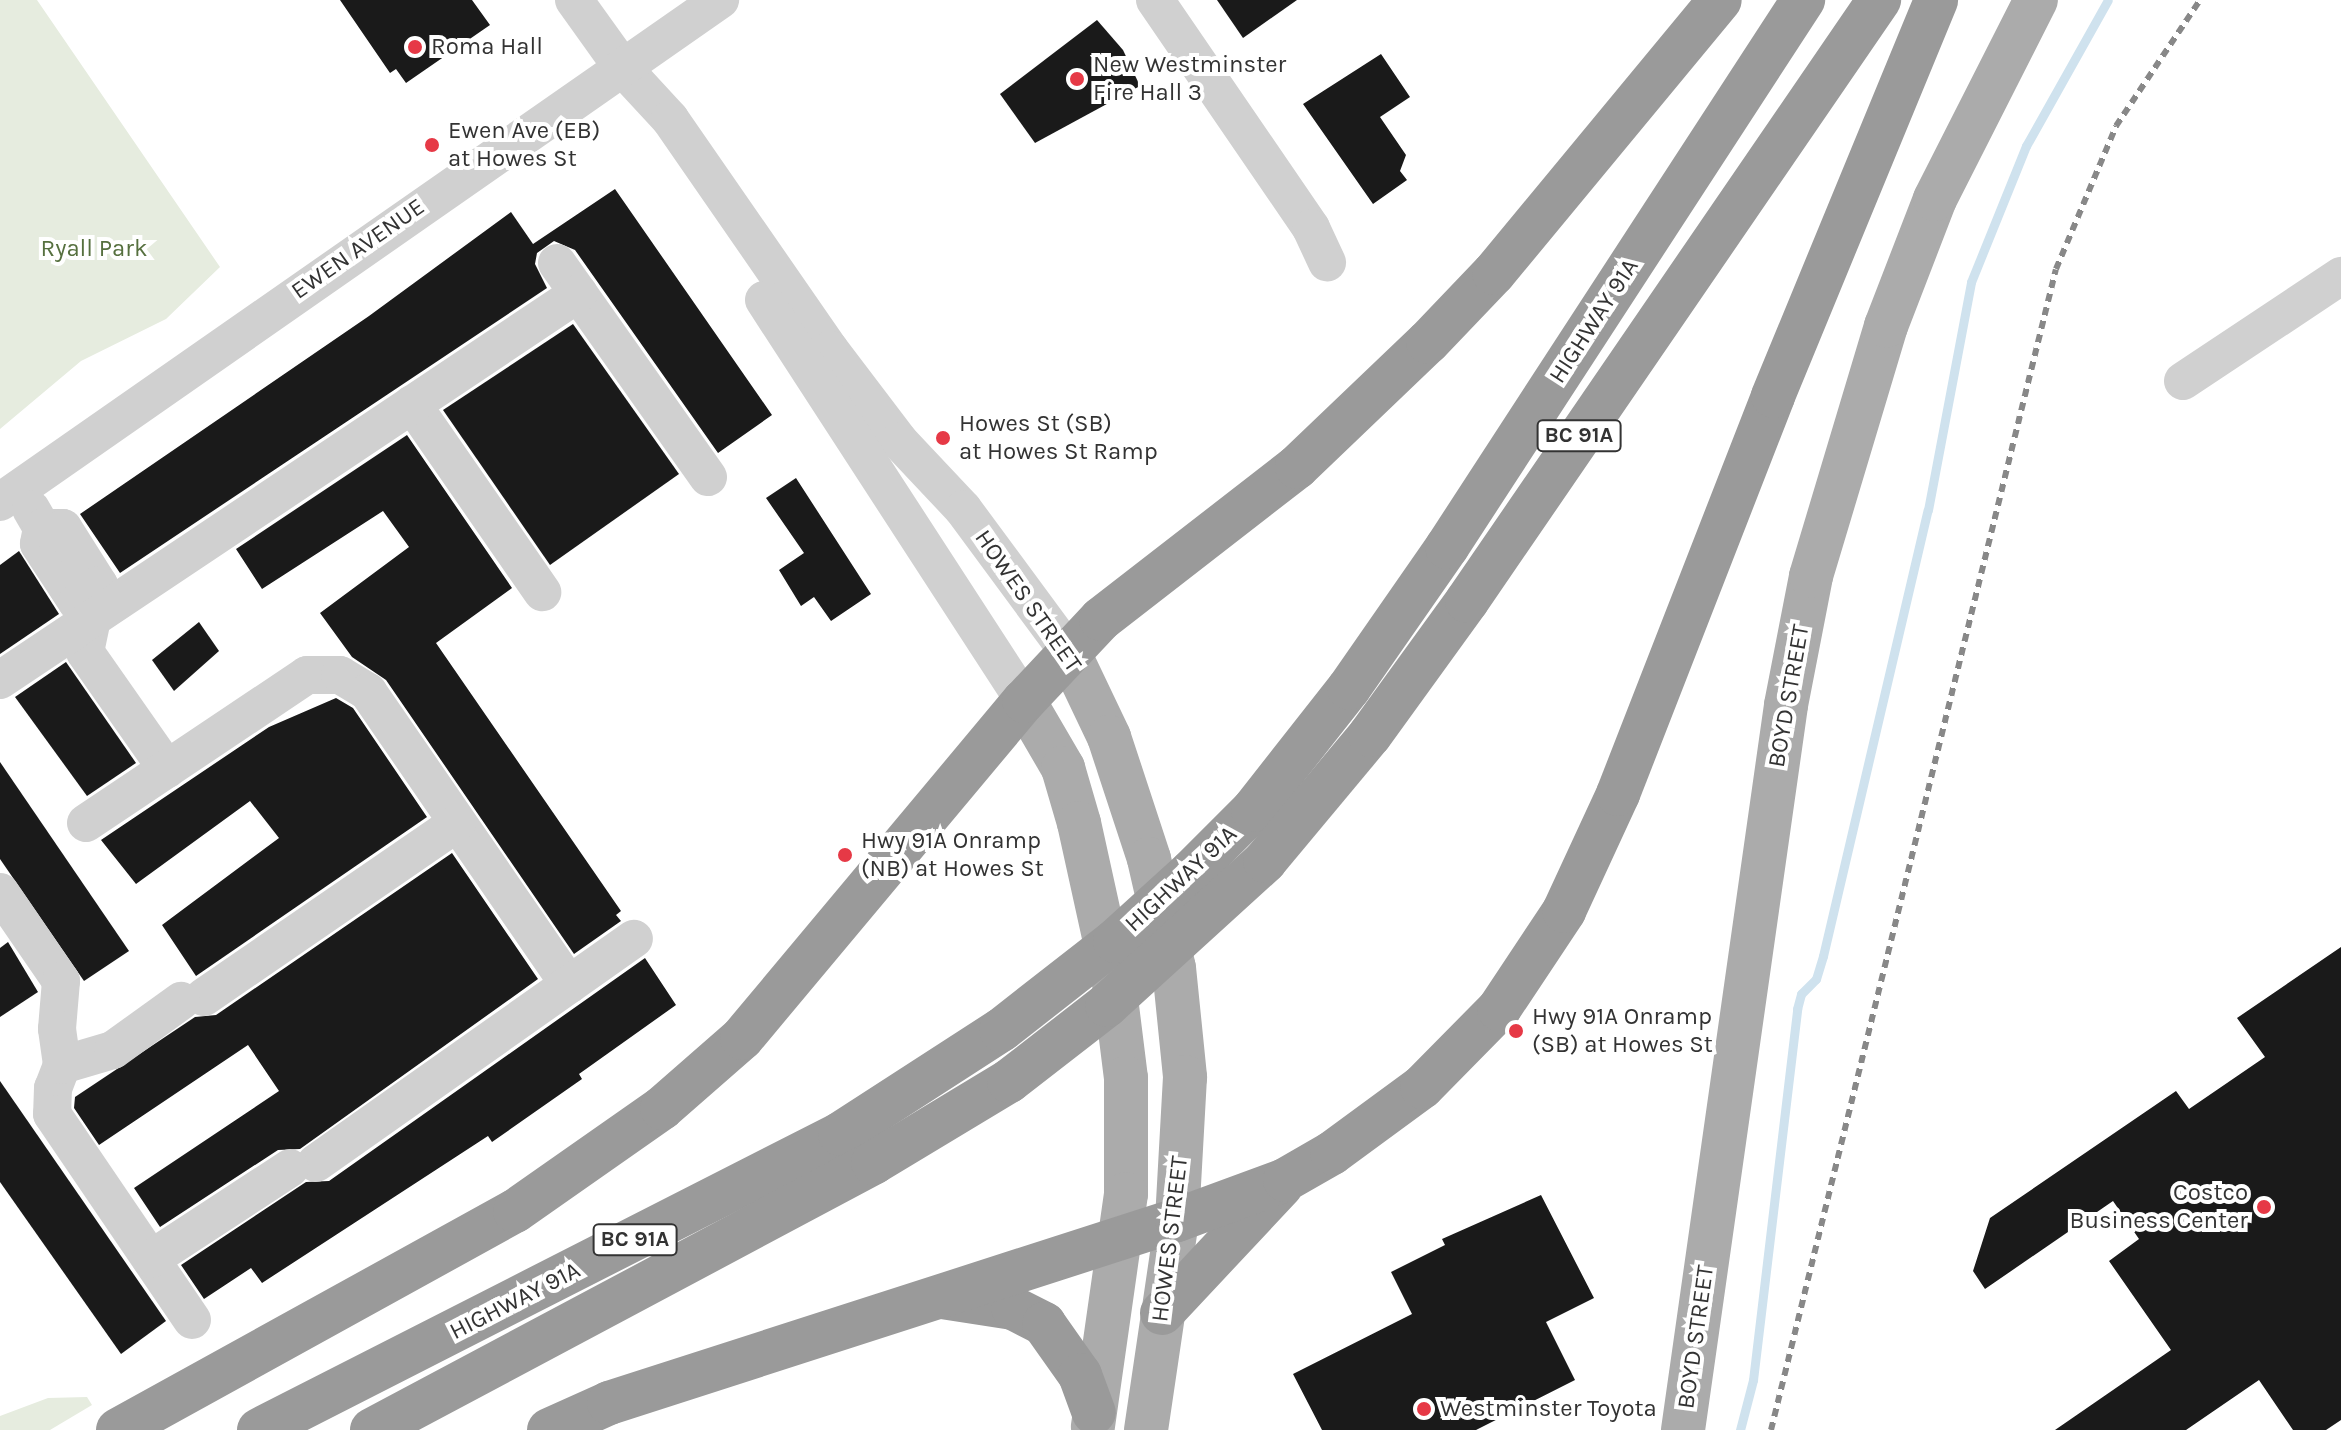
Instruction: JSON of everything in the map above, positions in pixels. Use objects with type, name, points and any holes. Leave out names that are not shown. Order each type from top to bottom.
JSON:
[{"type":"highway","points":[[118,1430],[515,1211],[662,1108],[742,1038],[1024,701],[1069,653],[1107,614],[1297,467],[1428,342],[1494,273],[1720,0]]},
{"type":"highway","name":"HIGHWAY 91A","points":[[259,1430],[840,1134],[1001,1030],[1115,941],[1253,810],[1349,688],[1447,547],[1803,0]]},
{"type":"highway","name":"HIGHWAY 91A","points":[[372,1430],[873,1163],[1009,1081],[1107,1005],[1265,861],[1370,735],[1458,613],[1879,0]]},
{"type":"highway","points":[[549,1430],[609,1403],[932,1295],[1120,1239],[1285,1180],[1332,1153],[1422,1087],[1499,1009],[1564,911],[1618,794],[1773,396],[1936,0]]},
{"type":"highway","points":[[1162,1313],[1285,1180]]},
{"type":"highway","points":[[932,1295],[1013,1308],[1044,1324],[1080,1375],[1093,1422]]},
{"type":"main road","name":"BOYD STREET","points":[[1683,1430],[1786,705],[1811,576],[1886,326],[1935,199],[2036,0]]},
{"type":"main road","name":"HOWES STREET","points":[[1069,653],[1114,750],[1149,859],[1174,968],[1185,1077],[1177,1220],[1146,1430]]},
{"type":"main road","name":"HOWES STREET","points":[[1024,701],[1063,768],[1114,982],[1126,1078],[1126,1194],[1093,1422]]},
{"type":"street","name":"HOWES STREET","points":[[574,0],[622,67],[670,119],[890,430],[963,509],[1069,653]]},
{"type":"street","name":"EWEN AVENUE","points":[[10,496],[720,0]]},
{"type":"street","points":[[1155,0],[1311,228],[1327,263]]},
{"type":"street","name":"HOWES STREET","points":[[622,67],[645,124],[837,408],[1024,701]]},
{"type":"street","points":[[2183,381],[2341,276]]},
{"type":"street","points":[[0,680],[98,609],[412,404],[568,278],[708,477]]},
{"type":"street","points":[[412,404],[542,592]]},
{"type":"street","points":[[10,496],[42,528],[39,544],[77,602],[98,609]]},
{"type":"street","points":[[98,609],[85,652],[167,769]]},
{"type":"street","points":[[86,823],[307,675],[340,675],[368,692],[569,985]]},
{"type":"street","points":[[62,1065],[113,1050],[457,823]]},
{"type":"street","points":[[6,914],[61,981],[57,1029],[62,1065],[53,1088],[52,1114],[192,1320]]},
{"type":"street","points":[[151,1259],[303,1166],[634,939]]},
{"type":"green space","name":"Ryall Park","points":[[0,0],[37,0],[220,267],[166,319],[81,361],[0,429]]},
{"type":"green space","points":[[87,1397],[92,1405],[50,1430],[0,1430],[0,1416],[48,1398]]},
{"type":"building","name":"Roma Hall","points":[[340,0],[472,0],[490,25],[406,83],[396,69],[390,73]]},
{"type":"building","points":[[1217,0],[1297,0],[1243,38]]},
{"type":"building","name":"New Westminster Fire Hall 3","points":[[1097,20],[1123,50],[1140,86],[1035,143],[1000,94]]},
{"type":"building","points":[[1381,54],[1410,97],[1380,117],[1406,155],[1400,171],[1407,180],[1373,204],[1303,104]]},
{"type":"building","points":[[615,189],[772,415],[718,453],[575,250],[554,241],[537,253],[535,264],[547,288],[120,573],[80,514],[369,316],[511,212],[533,244]]},
{"type":"building","points":[[573,324],[679,474],[550,565],[443,410]]},
{"type":"building","points":[[407,435],[512,588],[436,643],[621,911],[616,915],[621,921],[574,954],[386,680],[352,657],[320,613],[409,547],[383,511],[262,589],[236,549]]},
{"type":"building","points":[[796,478],[871,594],[831,621],[814,597],[801,606],[779,570],[804,553],[766,498]]},
{"type":"building","points":[[19,551],[59,614],[0,654],[0,565]]},
{"type":"building","points":[[199,622],[219,651],[174,691],[152,660]]},
{"type":"building","points":[[66,662],[136,763],[87,796],[15,697]]},
{"type":"building","points":[[336,698],[353,708],[427,817],[196,976],[162,925],[279,838],[250,801],[136,884],[101,840],[269,727]]},
{"type":"building","points":[[0,762],[129,951],[84,981],[0,859]]},
{"type":"building","points":[[452,853],[538,979],[300,1149],[278,1150],[160,1227],[134,1188],[279,1091],[248,1045],[99,1145],[74,1108],[75,1097],[195,1017],[216,1015]]},
{"type":"building","points":[[8,942],[38,992],[0,1017],[0,948]]},
{"type":"building","name":"Costco Business Center","points":[[2341,947],[2341,1420],[2326,1430],[2293,1430],[2259,1380],[2186,1430],[2055,1430],[2171,1350],[2109,1261],[2139,1239],[2113,1201],[1985,1289],[1973,1271],[1990,1218],[2176,1091],[2189,1109],[2265,1057],[2237,1018]]},
{"type":"building","points":[[645,958],[676,1005],[579,1074],[582,1079],[492,1142],[488,1136],[262,1283],[251,1268],[204,1299],[181,1265],[306,1182],[329,1181]]},
{"type":"building","points":[[0,1081],[166,1321],[121,1354],[0,1182]]},
{"type":"building","points":[[1541,1195],[1594,1298],[1546,1322],[1575,1380],[1476,1430],[1322,1430],[1293,1374],[1412,1314],[1391,1272],[1445,1245],[1442,1239]]},
{"type":"waterway","points":[[1740,1430],[1753,1380],[1797,1009],[1801,994],[1816,979],[1823,956],[1928,510],[1971,282],[2026,146],[2108,0]]},
{"type":"railway","points":[[1771,1430],[2056,269],[2116,126],[2200,0]]},
{"type":"place","name":"Roma Hall","points":[[415,47]]},
{"type":"place","name":"New Westminster Fire Hall 3","points":[[1077,79]]},
{"type":"place","name":"Ewen Ave (EB) at Howes St","points":[[432,145]]},
{"type":"place","name":"Howes St (SB) at Howes St Ramp","points":[[943,438]]},
{"type":"place","name":"Hwy 91A Onramp (NB) at Howes St","points":[[845,855]]},
{"type":"place","name":"Hwy 91A Onramp (SB) at Howes St","points":[[1516,1031]]},
{"type":"place","name":"Costco Business Center","points":[[2264,1207]]},
{"type":"place","name":"Westminster Toyota","points":[[1424,1409]]}]
